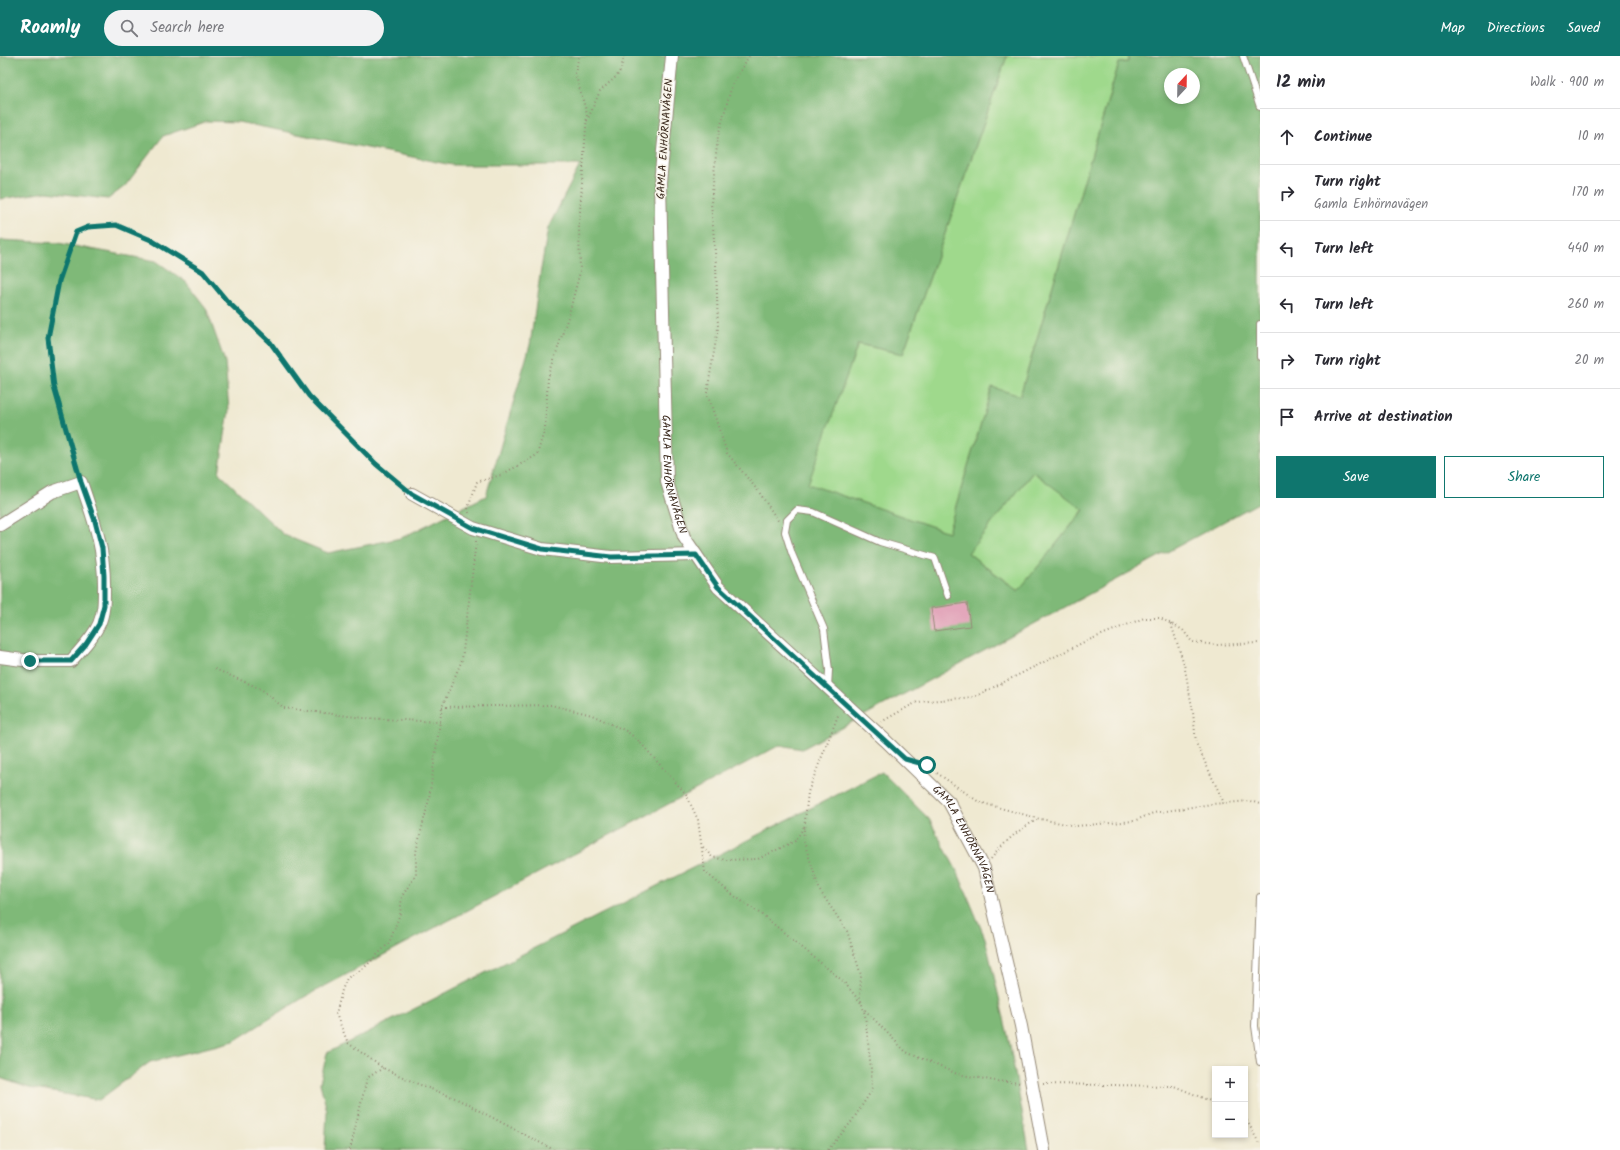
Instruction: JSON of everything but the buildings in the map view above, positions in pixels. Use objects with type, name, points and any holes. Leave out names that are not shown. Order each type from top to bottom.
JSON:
[{"type":"street","name":"GAMLA ENHÖRNAVÄGEN","points":[[672,56],[660,183],[667,482],[684,538],[718,587],[871,727],[949,802],[984,868],[1021,1026],[1044,1150]]},
{"type":"street","points":[[0,525],[52,492],[81,482],[95,521],[102,548],[104,576],[104,605],[99,624],[86,644],[71,661],[30,661],[0,656]]},
{"type":"street","points":[[412,494],[473,528],[542,549],[611,557],[696,555]]},
{"type":"lane","points":[[1243,56],[1260,107]]},
{"type":"lane","points":[[1260,324],[1260,357]]},
{"type":"lane","points":[[828,687],[829,670],[824,629],[792,554],[785,532],[788,520],[797,510],[813,512],[880,542],[935,558],[948,596]]},
{"type":"lane","points":[[1260,898],[1255,1026],[1260,1062]]},
{"type":"path","points":[[470,515],[468,508],[477,482],[501,475],[537,455],[545,428],[548,378],[568,318],[580,272],[579,225],[587,114],[575,73],[579,56]]},
{"type":"path","points":[[586,124],[600,91],[617,76],[622,69],[624,56]]},
{"type":"path","points":[[749,56],[732,85],[718,136],[711,202],[716,264],[718,328],[707,393],[727,453],[760,492],[785,532]]},
{"type":"path","points":[[81,482],[54,387],[48,338],[59,281],[76,232],[88,227],[116,225],[151,240],[203,272],[227,301],[270,342],[309,396],[376,464],[412,494]]},
{"type":"path","points":[[475,536],[477,543],[462,660],[442,707],[428,799],[416,852],[416,875],[402,896],[400,914],[389,943],[364,968],[348,978],[342,990],[336,1014],[348,1043],[383,1068],[418,1084],[456,1098],[554,1150]]},
{"type":"path","points":[[871,727],[917,702],[974,697],[1084,642],[1144,618],[1160,618],[1183,630],[1192,642],[1216,645],[1260,643]]},
{"type":"path","points":[[1171,624],[1184,664],[1193,712],[1196,743],[1224,803]]},
{"type":"path","points":[[215,669],[261,689],[284,708],[364,718],[440,722]]},
{"type":"path","points":[[442,707],[551,705],[592,715],[626,731],[638,740],[686,794],[698,820],[705,872],[733,895],[765,917],[844,982],[862,1004]]},
{"type":"path","points":[[828,1150],[852,1121],[872,1090],[864,1009],[860,998],[860,975],[847,931],[820,891],[803,839],[808,792],[839,712]]},
{"type":"path","points":[[933,770],[979,802],[1040,819],[1076,826],[1134,821],[1153,814],[1224,803],[1250,801],[1260,804]]},
{"type":"path","points":[[984,868],[1001,847],[1026,825],[1040,819]]},
{"type":"path","points":[[702,845],[712,856],[725,860],[758,859],[795,841],[804,826]]},
{"type":"path","points":[[864,1009],[906,1052],[957,1074],[996,1081],[1032,1083],[1174,1086],[1213,1102]]},
{"type":"path","points":[[350,1150],[367,1078],[383,1068]]},
{"type":"path","points":[[1248,1123],[1260,1145]]},
{"type":"green space","points":[[0,56],[1007,56],[903,354],[858,344],[808,484],[948,532],[992,387],[1020,396],[1119,63],[1128,62],[1129,56],[1260,56],[1260,502],[802,749],[780,745],[306,996],[234,1041],[150,1062],[99,1100],[29,1088],[0,1078],[0,240],[58,243],[156,261],[186,282],[206,308],[225,362],[229,410],[219,473],[284,535],[328,553],[401,538],[486,496],[530,345],[548,228],[580,165],[452,165],[238,122],[207,121],[163,136],[125,186],[108,199],[47,192],[0,199]],"holes":[[[1033,472],[1084,510],[1018,591],[968,553]]]},
{"type":"green space","points":[[1007,56],[1129,56],[1128,62],[1119,63],[1020,396],[992,388],[948,532],[807,484],[858,344],[903,354]]},
{"type":"green space","points":[[1033,472],[1084,509],[1019,591],[968,553]]},
{"type":"green space","points":[[882,772],[929,819],[958,873],[985,938],[1009,1040],[1029,1150],[325,1150],[327,1111],[320,1083],[327,1053]]},
{"type":"route","points":[[30,661],[71,661],[86,644],[99,624],[104,605],[102,548],[95,521],[81,482],[54,387],[48,338],[59,281],[76,232],[88,227],[116,225],[151,240],[203,272],[227,301],[270,342],[309,396],[376,464],[412,494],[473,528],[542,549],[611,557],[696,555],[718,587],[905,759],[927,765]]}]
